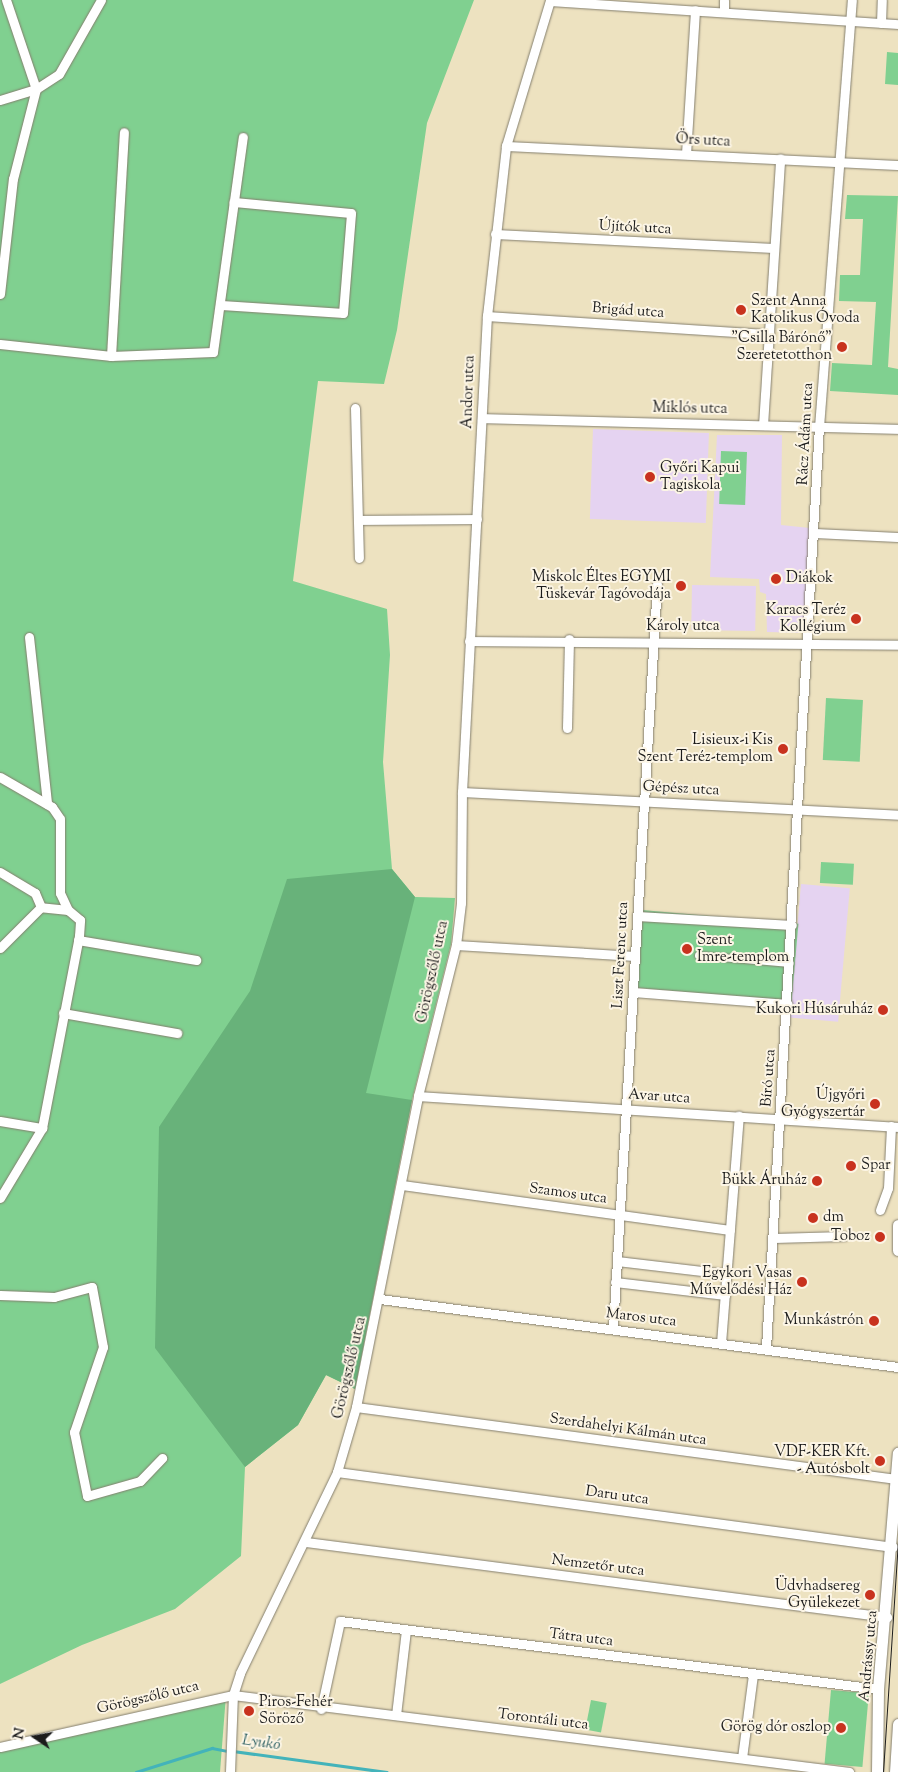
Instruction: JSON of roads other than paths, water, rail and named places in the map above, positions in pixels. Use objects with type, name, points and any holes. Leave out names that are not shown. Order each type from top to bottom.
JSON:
[{"type":"street","points":[[0,294],[13,179],[36,89],[6,0]]},
{"type":"street","points":[[0,100],[36,89],[59,74],[100,0]]},
{"type":"street","points":[[724,0],[724,12]]},
{"type":"street","name":"Rácz Ádám utca","points":[[800,810],[810,641],[819,427],[852,0]]},
{"type":"street","points":[[881,23],[882,0]]},
{"type":"street","points":[[550,1],[898,24]]},
{"type":"street","name":"Andor utca","points":[[462,792],[468,641],[477,520],[487,316],[495,234],[506,146],[550,1]]},
{"type":"street","points":[[686,154],[695,10]]},
{"type":"street","points":[[111,356],[124,132]]},
{"type":"street","points":[[0,344],[111,356],[213,352],[222,305],[243,137]]},
{"type":"street","name":"Örs utca","points":[[506,146],[898,165]]},
{"type":"street","points":[[763,425],[780,159]]},
{"type":"street","points":[[222,305],[343,312],[351,213],[234,202]]},
{"type":"street","name":"Újítók utca","points":[[495,234],[774,248]]},
{"type":"street","name":"Brigád utca","points":[[487,316],[768,334]]},
{"type":"street","points":[[355,408],[359,558]]},
{"type":"street","name":"Miklós utca","points":[[482,418],[898,429]]},
{"type":"street","points":[[359,520],[477,520]]},
{"type":"street","points":[[814,533],[898,537]]},
{"type":"street","name":"Liszt Ferenc utca","points":[[612,1328],[657,584]]},
{"type":"street","points":[[29,637],[47,804]]},
{"type":"street","points":[[567,728],[569,639]]},
{"type":"street","name":"Károly utca","points":[[468,641],[569,639],[810,641],[898,645]]},
{"type":"street","points":[[0,777],[47,804],[60,818],[60,893],[68,910],[80,920],[78,940],[42,1128],[0,1198]]},
{"type":"street","name":"Gépész utca","points":[[462,792],[898,815]]},
{"type":"street","name":"Görögszőlő utca","points":[[3,1746],[234,1695],[252,1643],[306,1542],[337,1472],[356,1407],[380,1299],[418,1096],[456,944],[461,903],[462,792]]},
{"type":"street","name":"Bíró utca","points":[[766,1348],[800,810]]},
{"type":"street","points":[[0,872],[35,893],[40,907]]},
{"type":"street","points":[[40,907],[68,910]]},
{"type":"street","points":[[0,948],[40,907]]},
{"type":"street","points":[[637,916],[792,925]]},
{"type":"street","points":[[78,940],[196,960]]},
{"type":"street","points":[[456,944],[635,956]]},
{"type":"street","points":[[698,955],[790,963]]},
{"type":"street","points":[[633,992],[788,1004]]},
{"type":"street","points":[[63,1013],[177,1033]]},
{"type":"street","name":"Avar utca","points":[[418,1096],[894,1126]]},
{"type":"street","points":[[721,1343],[739,1116]]},
{"type":"street","points":[[0,1121],[42,1128]]},
{"type":"street","points":[[880,1210],[888,1188],[894,1126]]},
{"type":"street","name":"Szamos utca","points":[[402,1185],[730,1230]]},
{"type":"street","points":[[898,1225],[898,1250]]},
{"type":"street","points":[[774,1238],[844,1236]]},
{"type":"street","points":[[616,1261],[727,1274]]},
{"type":"street","points":[[615,1282],[725,1295]]},
{"type":"street","points":[[0,1295],[54,1297],[92,1287],[103,1347],[74,1432],[87,1496],[140,1481],[162,1458]]},
{"type":"street","name":"Maros utca","points":[[380,1299],[766,1348],[898,1367]]},
{"type":"street","name":"Szerdahelyi Kálmán utca","points":[[356,1407],[897,1488]]},
{"type":"street","name":"Andrássy utca","points":[[877,1772],[878,1689],[893,1547],[898,1453]]},
{"type":"street","name":"Daru utca","points":[[337,1472],[893,1547]]},
{"type":"street","name":"Nemzetőr utca","points":[[306,1542],[887,1617]]},
{"type":"street","name":"Tátra utca","points":[[321,1709],[340,1621],[878,1689]]},
{"type":"street","points":[[396,1715],[406,1630]]},
{"type":"street","points":[[742,1758],[753,1674]]},
{"type":"street","points":[[230,1772],[234,1695]]},
{"type":"street","name":"Torontáli utca","points":[[234,1695],[321,1709],[396,1715],[849,1772]]},
{"type":"street","points":[[895,1772],[898,1724]]},
{"type":"waterway","name":"Lyukó","points":[[136,1772],[212,1748],[228,1751]]},
{"type":"waterway","name":"Lyukó","points":[[233,1751],[387,1772]]},
{"type":"tram line","points":[[883,1772],[898,1537]]},
{"type":"place","name":"Szent Anna Katolikus Óvoda","points":[[741,310]]},
{"type":"place","name":"\"Csilla Bárónő\" Szeretetotthon","points":[[842,347]]},
{"type":"place","name":"Győri Kapui Tagiskola","points":[[650,477]]},
{"type":"place","name":"Diákok","points":[[776,579]]},
{"type":"place","name":"Miskolc Éltes EGYMI Tüskevár Tagóvodája","points":[[681,586]]},
{"type":"place","name":"Karacs Teréz Kollégium","points":[[856,619]]},
{"type":"place","name":"Lisieux-i Kis Szent Teréz-templom","points":[[783,749]]},
{"type":"place","name":"Szent Imre-templom","points":[[687,949]]},
{"type":"place","name":"Kukori Húsáruház","points":[[883,1010]]},
{"type":"place","name":"Újgyőri Gyógyszertár","points":[[875,1104]]},
{"type":"place","name":"Spar","points":[[851,1166]]},
{"type":"place","name":"Bükk Áruház","points":[[817,1181]]},
{"type":"place","name":"dm","points":[[813,1218]]},
{"type":"place","name":"Toboz","points":[[880,1237]]},
{"type":"place","name":"Egykori Vasas Művelődési Ház","points":[[802,1282]]},
{"type":"place","name":"Munkástrón","points":[[874,1321]]},
{"type":"place","name":"VDF-KER Kft. - Autósbolt","points":[[880,1461]]},
{"type":"place","name":"Üdvhadsereg Gyülekezet","points":[[870,1595]]},
{"type":"place","name":"Piros-Fehér Söröző","points":[[249,1711]]},
{"type":"place","name":"Görög dór oszlop","points":[[841,1728]]}]
